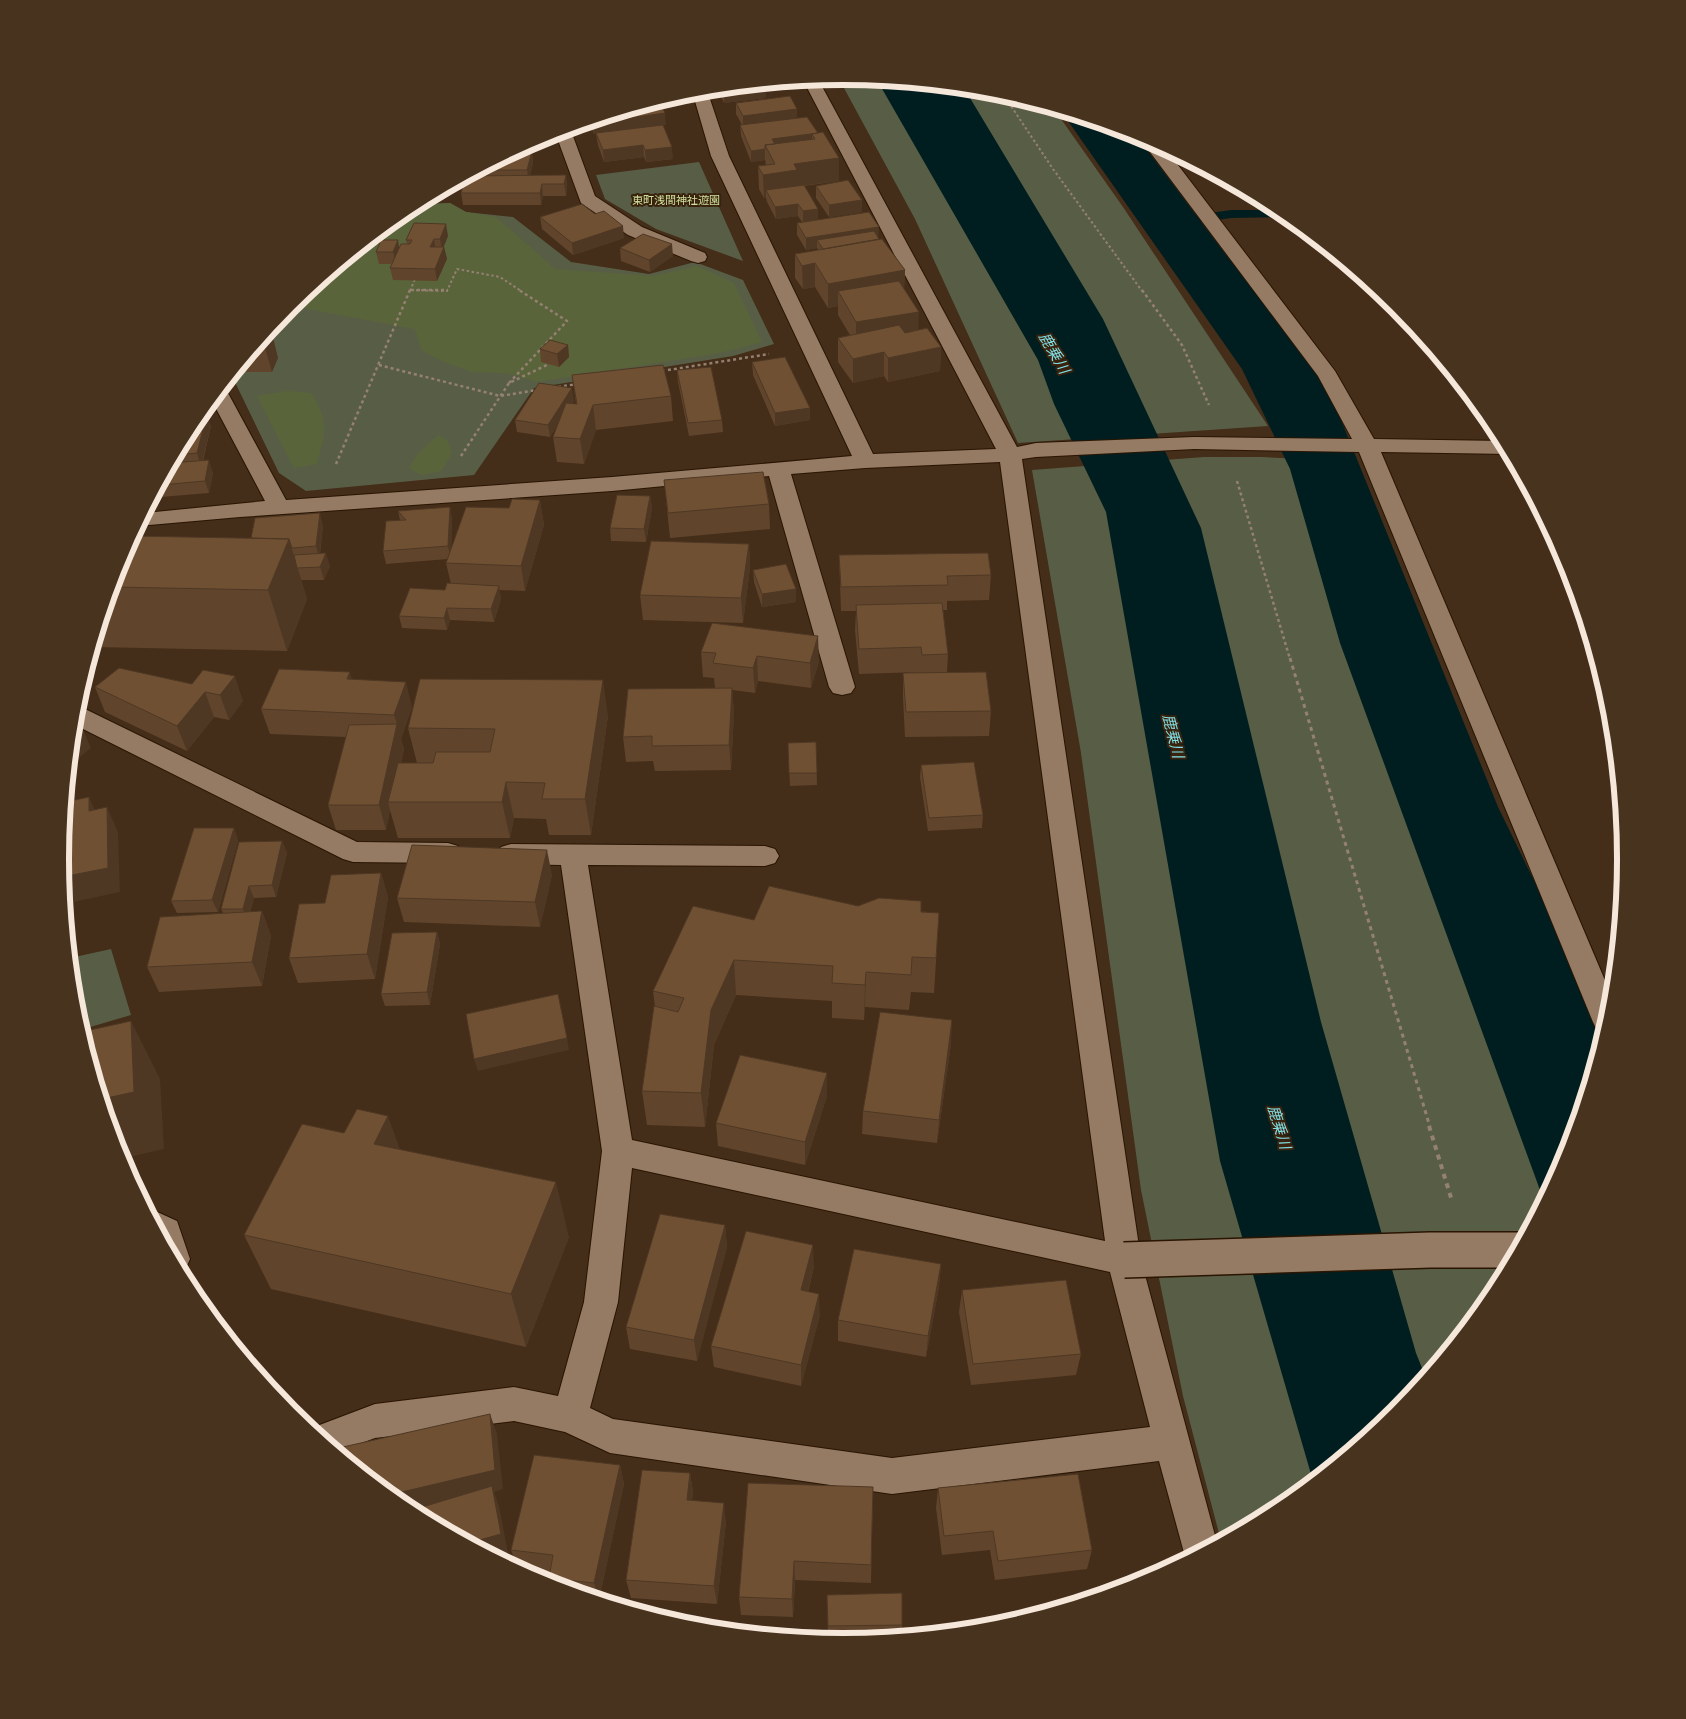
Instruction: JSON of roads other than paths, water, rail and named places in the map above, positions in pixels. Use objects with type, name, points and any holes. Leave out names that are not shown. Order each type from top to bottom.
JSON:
[{"type":"street","points":[[815,86],[1023,452],[1124,1260],[1199,1546]]},
{"type":"street","points":[[702,98],[720,156],[865,461]]},
{"type":"street","points":[[565,137],[586,199],[635,231],[698,257]]},
{"type":"street","points":[[1161,154],[1328,374],[1367,446],[1602,1009]]},
{"type":"street","points":[[221,399],[279,507]]},
{"type":"street","points":[[148,519],[279,507],[318,506],[612,484],[865,461],[1023,452],[1226,442],[1499,448]]},
{"type":"street","points":[[778,469],[842,687]]},
{"type":"street","points":[[82,718],[353,852],[765,856]]},
{"type":"street","points":[[570,1416],[600,1302],[618,1151],[573,854]]},
{"type":"street","points":[[618,1151],[1124,1260],[1430,1250],[1512,1250]]},
{"type":"street","points":[[328,1438],[375,1421],[514,1404],[570,1416],[610,1436],[892,1476],[1172,1442]]},
{"type":"water","name":"鹿乗川","points":[[881,86],[969,96],[1103,319],[1201,528],[1321,1022],[1416,1353],[1423,1372],[1353,1442],[1311,1476],[1220,1161],[1106,512],[1054,404],[1038,360]]},
{"type":"water","points":[[1066,119],[1092,126],[1144,146],[1229,259],[1322,373],[1498,807],[1601,1017],[1591,1060],[1576,1108],[1558,1156],[1541,1193],[1340,643],[1290,469],[1242,369]]},
{"type":"waterway","points":[[1176,222],[1231,214],[1270,214]]},
{"type":"park label","name":"東町浅間神社遊園","points":[[676,200]]}]
